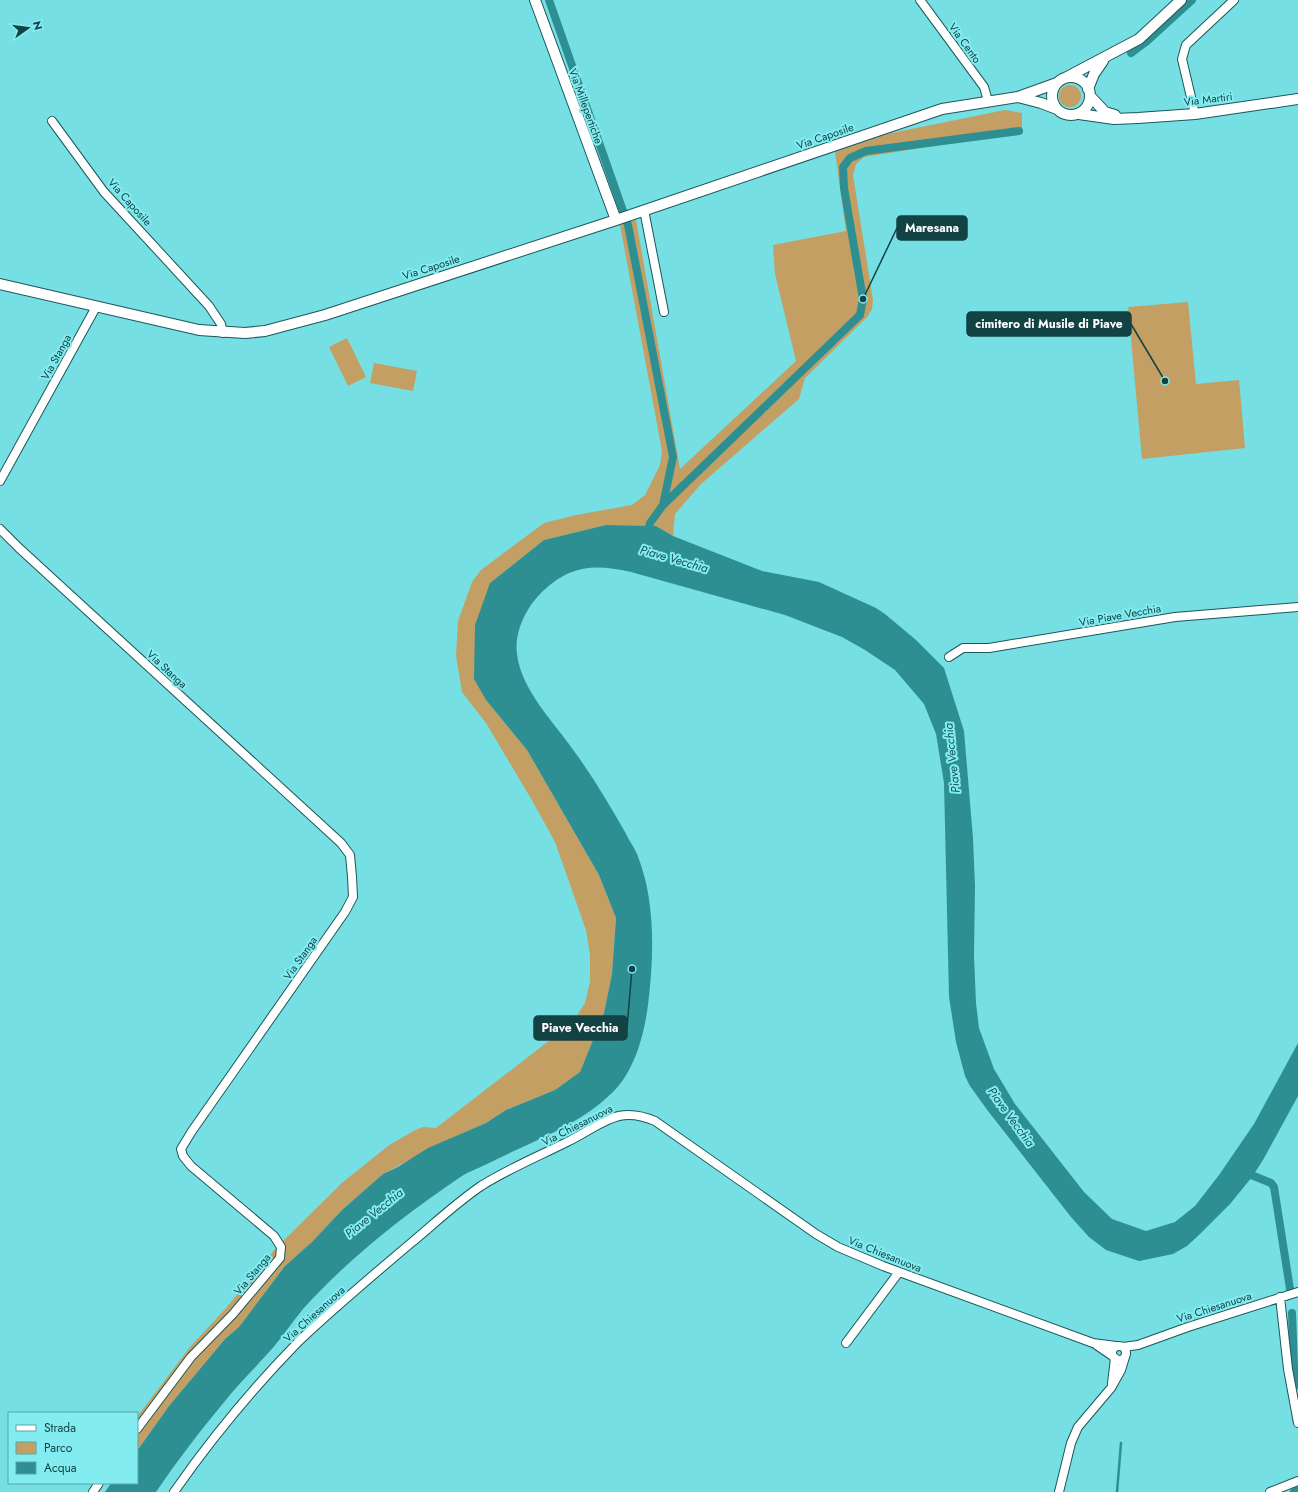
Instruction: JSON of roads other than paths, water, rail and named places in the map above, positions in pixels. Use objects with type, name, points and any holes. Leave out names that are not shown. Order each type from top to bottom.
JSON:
[{"type":"street","name":"Via Millepertiche","points":[[535,0],[619,218]]},
{"type":"street","name":"Via Cento","points":[[920,0],[984,87],[988,101]]},
{"type":"street","points":[[1104,59],[1094,74],[1087,107],[1079,114],[1068,115],[1057,109],[1053,102],[1052,96],[1057,83],[1139,39],[1181,0]]},
{"type":"street","points":[[1195,114],[1182,59],[1183,51],[1186,45],[1234,0]]},
{"type":"street","points":[[1067,77],[1081,80],[1089,93]]},
{"type":"street","name":"Via Caposile","points":[[0,284],[199,330],[223,333],[265,331],[305,322],[644,210],[942,109],[1018,97],[1057,83]]},
{"type":"street","name":"Via Martiri","points":[[1089,93],[1105,112],[1120,118]]},
{"type":"street","name":"Via Caposile","points":[[1018,97],[1057,109]]},
{"type":"street","name":"Via Martiri","points":[[1079,114],[1114,119],[1195,114],[1298,99]]},
{"type":"street","name":"Via Caposile","points":[[52,121],[104,192],[210,306],[221,324],[223,333]]},
{"type":"street","points":[[644,210],[664,312]]},
{"type":"street","name":"Via Stanga","points":[[0,480],[96,307]]},
{"type":"street","name":"Via Stanga","points":[[0,529],[341,843],[350,855],[353,897],[345,912],[181,1149],[183,1156],[191,1166],[274,1236],[281,1247],[280,1258],[232,1314],[191,1358],[138,1428]]},
{"type":"street","name":"Via Piave Vecchia","points":[[949,657],[963,648],[989,648],[1175,617],[1298,607]]},
{"type":"street","name":"Via Chiesanuova","points":[[174,1492],[217,1436],[284,1357],[308,1333],[467,1196],[483,1185],[618,1115],[628,1113],[640,1114],[656,1121],[816,1234],[844,1250],[899,1272],[1093,1343],[1120,1347],[1138,1345],[1188,1327],[1298,1292]]},
{"type":"street","points":[[846,1343],[899,1272]]},
{"type":"street","points":[[1280,1298],[1288,1369],[1298,1424]]},
{"type":"street","name":"Via Chiesanuova","points":[[1093,1343],[1114,1358]]},
{"type":"street","name":"Via Chiesanuova","points":[[1126,1356],[1138,1345]]},
{"type":"street","points":[[1111,1388],[1114,1358],[1113,1351],[1120,1347],[1126,1356]]},
{"type":"street","points":[[1114,1358],[1121,1360],[1126,1356]]},
{"type":"street","points":[[1058,1492],[1071,1443],[1078,1427],[1111,1388],[1121,1370],[1126,1356]]},
{"type":"street","points":[[1270,1492],[1298,1481]]},
{"type":"water","points":[[606,525],[656,526],[673,536],[762,571],[819,582],[876,608],[916,640],[944,668],[964,731],[973,838],[975,886],[974,956],[976,1003],[979,1028],[994,1069],[1015,1104],[1084,1192],[1112,1219],[1146,1231],[1175,1222],[1195,1206],[1219,1175],[1254,1124],[1298,1043],[1298,1096],[1252,1177],[1230,1204],[1187,1246],[1173,1254],[1139,1261],[1106,1250],[1089,1237],[1071,1217],[988,1111],[970,1086],[965,1076],[956,1042],[949,997],[944,783],[936,734],[924,704],[895,670],[865,650],[842,637],[785,615],[618,569],[594,568],[573,571],[553,582],[537,597],[527,611],[520,628],[517,654],[525,680],[532,693],[601,791],[636,851],[643,872],[648,891],[652,929],[652,948],[648,1005],[641,1040],[633,1063],[621,1083],[613,1092],[584,1115],[553,1133],[462,1176],[397,1223],[338,1273],[303,1309],[276,1344],[231,1394],[207,1423],[156,1492],[105,1492],[110,1484],[138,1484],[138,1450],[169,1406],[225,1339],[239,1327],[285,1266],[312,1242],[342,1210],[383,1174],[398,1167],[428,1148],[486,1123],[506,1110],[555,1090],[580,1072],[604,1013],[612,974],[616,918],[599,875],[527,750],[486,700],[474,679],[475,625],[490,583],[544,540]]},
{"type":"waterway","points":[[549,0],[628,225],[673,457],[663,505],[650,523],[647,535]]},
{"type":"waterway","points":[[1131,53],[1147,41],[1192,0]]},
{"type":"waterway","points":[[663,505],[860,315],[863,299],[844,188],[843,167],[850,158],[866,151],[1019,131]]},
{"type":"waterway","points":[[1244,1172],[1271,1183],[1274,1187],[1290,1289]]},
{"type":"waterway","points":[[1292,1313],[1294,1367],[1298,1385]]},
{"type":"waterway","points":[[1117,1492],[1121,1443]]},
{"type":"waterway","points":[[1294,1492],[1298,1490]]},
{"type":"place","name":"Maresana","points":[[863,299]]},
{"type":"place","name":"cimitero di Musile di Piave","points":[[1165,381]]},
{"type":"place","name":"Piave Vecchia","points":[[632,969]]}]
